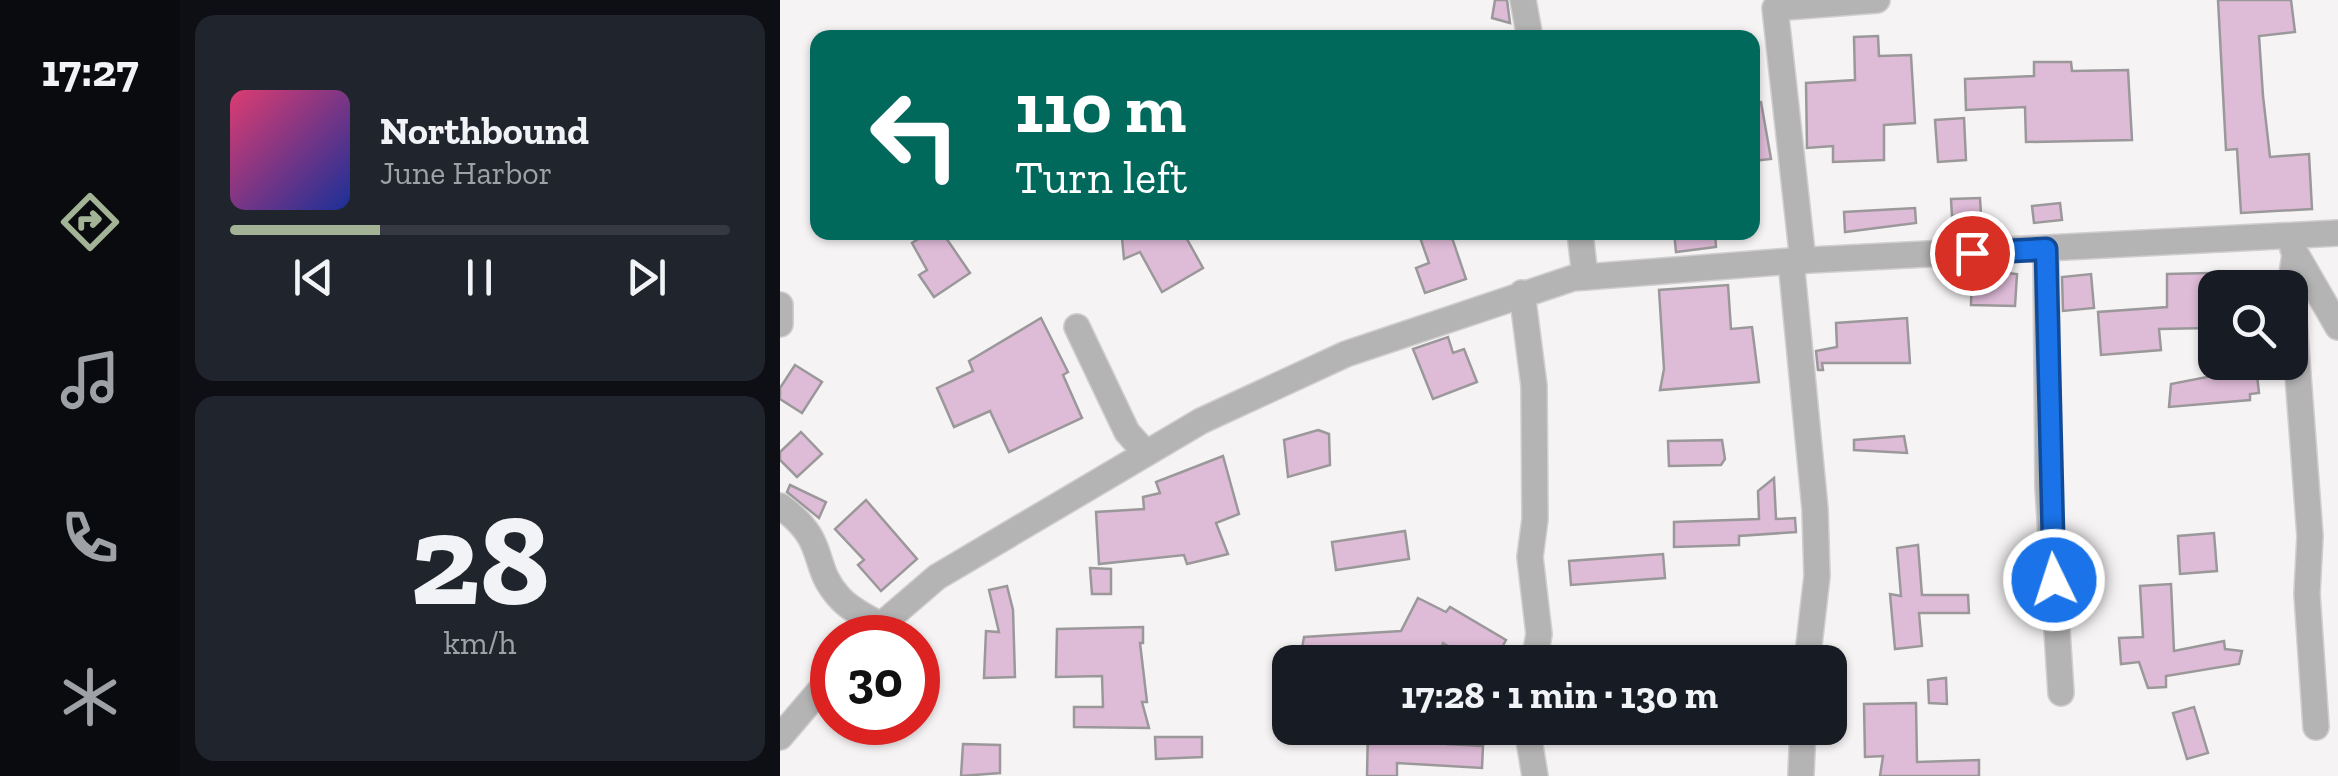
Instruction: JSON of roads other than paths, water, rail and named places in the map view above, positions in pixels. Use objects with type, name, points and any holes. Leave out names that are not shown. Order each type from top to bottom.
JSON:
[{"type":"street","points":[[1523,0],[1529,30]]},
{"type":"street","points":[[1809,645],[1817,576],[1815,509],[1773,4],[1877,0]]},
{"type":"street","points":[[890,615],[937,577],[1145,452],[1346,354],[1522,292],[1585,277],[1797,261],[2046,249],[2291,244],[2338,232]]},
{"type":"street","points":[[1581,240],[1585,277]]},
{"type":"street","points":[[2291,244],[2338,327]]},
{"type":"street","points":[[2291,244],[2290,281],[2310,536],[2307,594],[2316,727]]},
{"type":"street","points":[[2046,249],[2048,488],[2062,694]]},
{"type":"street","points":[[1522,292],[1534,386],[1535,518],[1530,557],[1537,645]]},
{"type":"street","points":[[780,305],[780,324]]},
{"type":"street","points":[[1077,328],[1126,432],[1145,452]]},
{"type":"street","points":[[780,506],[806,526],[816,542],[831,586],[856,615]]},
{"type":"street","points":[[780,738],[810,702]]},
{"type":"street","points":[[1529,745],[1534,776]]},
{"type":"street","points":[[1801,774],[1802,745]]}]
